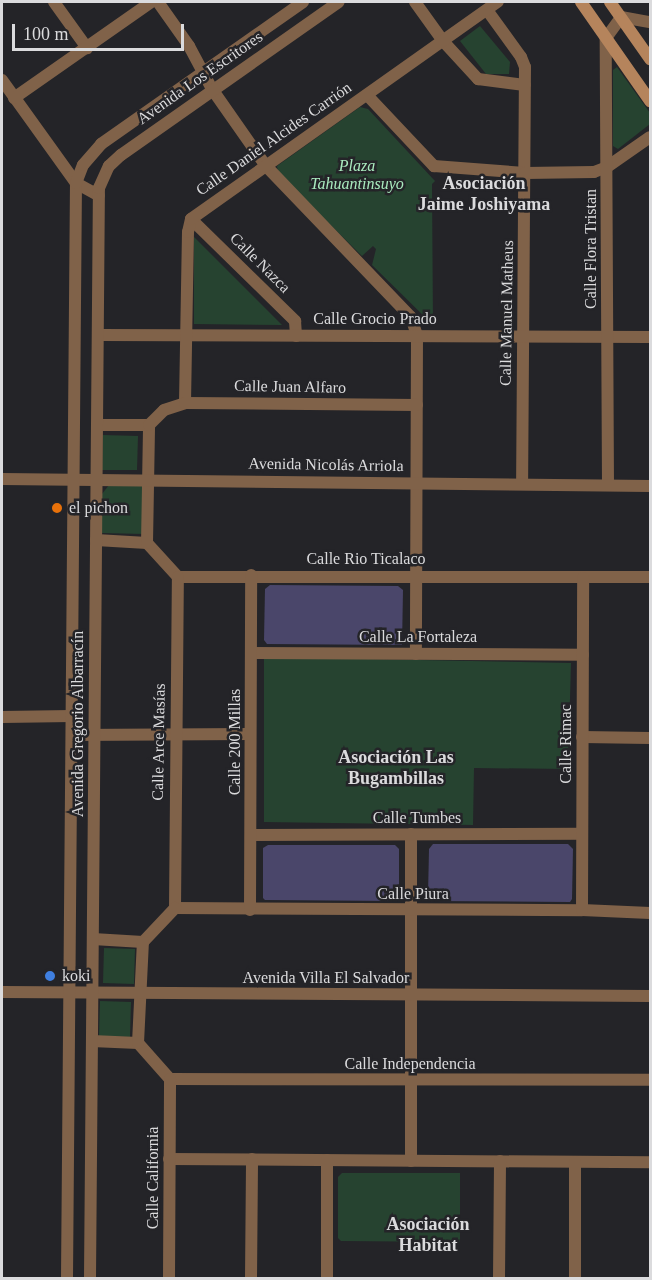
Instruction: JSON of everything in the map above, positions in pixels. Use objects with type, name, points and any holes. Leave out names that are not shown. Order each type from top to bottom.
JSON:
[{"type":"main road","points":[[581,2],[651,101]]},
{"type":"main road","points":[[610,2],[651,59]]},
{"type":"street","points":[[54,2],[87,48]]},
{"type":"street","points":[[14,98],[152,2]]},
{"type":"street","points":[[158,2],[203,71],[212,89],[266,166],[411,317],[417,336],[416,654]]},
{"type":"street","name":"Avenida Los Escritores","points":[[76,183],[83,165],[94,150],[303,2]]},
{"type":"street","name":"Avenida Los Escritores","points":[[99,196],[104,173],[114,160],[339,2]]},
{"type":"street","points":[[415,2],[443,41],[478,79],[525,85]]},
{"type":"street","name":"Calle Daniel Alcides Carrión","points":[[185,403],[188,232],[191,219],[498,2]]},
{"type":"street","name":"Calle Manuel Matheus","points":[[487,10],[524,62],[522,484]]},
{"type":"street","points":[[606,38],[621,17],[651,22]]},
{"type":"street","name":"Calle Flora Tristan","points":[[606,38],[608,485]]},
{"type":"street","points":[[2,80],[76,183],[99,196]]},
{"type":"street","points":[[367,95],[434,166],[525,173],[594,172],[607,167],[651,137]]},
{"type":"street","name":"Avenida Gregorio Albarracín","points":[[67,1278],[76,183]]},
{"type":"street","name":"Avenida Gregorio Albarracín","points":[[90,1278],[97,425],[100,335],[99,196]]},
{"type":"street","name":"Calle Nazca","points":[[191,219],[295,321],[296,336]]},
{"type":"street","name":"Calle Grocio Prado","points":[[100,335],[651,337]]},
{"type":"street","name":"Calle Juan Alfaro","points":[[149,425],[164,410],[185,403],[417,405]]},
{"type":"street","points":[[97,425],[149,425],[147,543],[178,577]]},
{"type":"street","name":"Avenida Nicolás Arriola","points":[[2,479],[97,478],[651,486]]},
{"type":"street","points":[[96,540],[147,543]]},
{"type":"street","name":"Calle Rio Ticalaco","points":[[178,577],[251,575],[651,577]]},
{"type":"street","name":"Calle 200 Millas","points":[[250,910],[252,835],[250,734],[253,653],[251,575]]},
{"type":"street","name":"Calle Arce Masías","points":[[175,908],[178,577]]},
{"type":"street","name":"Calle Rimac","points":[[582,910],[583,578]]},
{"type":"street","name":"Calle La Fortaleza","points":[[253,653],[583,655]]},
{"type":"street","points":[[2,717],[72,716]]},
{"type":"street","points":[[72,735],[250,734]]},
{"type":"street","points":[[582,737],[651,738]]},
{"type":"street","points":[[411,834],[409,910],[411,1161]]},
{"type":"street","name":"Calle Tumbes","points":[[252,835],[582,834]]},
{"type":"street","points":[[138,1044],[143,942],[175,908]]},
{"type":"street","name":"Calle Piura","points":[[175,908],[582,910],[651,913]]},
{"type":"street","points":[[93,939],[143,942]]},
{"type":"street","name":"Avenida Villa El Salvador","points":[[2,992],[651,996]]},
{"type":"street","points":[[92,1041],[138,1044],[170,1079]]},
{"type":"street","name":"Calle Independencia","points":[[170,1079],[651,1080]]},
{"type":"street","name":"Calle California","points":[[169,1278],[170,1079]]},
{"type":"street","points":[[170,1159],[651,1162]]},
{"type":"street","points":[[251,1278],[252,1160]]},
{"type":"street","points":[[327,1160],[327,1278]]},
{"type":"street","points":[[499,1278],[500,1161]]},
{"type":"street","points":[[575,1162],[575,1278]]},
{"type":"green space","points":[[480,26],[510,62],[509,74],[486,74],[460,41]]},
{"type":"green space","points":[[617,67],[650,113],[650,124],[618,149],[613,146],[613,70]]},
{"type":"green space","name":"Plaza Tahuantinsuyo","points":[[360,107],[368,109],[435,181],[432,184],[433,325],[372,265],[376,249],[373,246],[362,256],[278,173],[277,166]]},
{"type":"green space","points":[[194,237],[282,325],[194,324]]},
{"type":"green space","points":[[103,435],[138,436],[137,470],[102,470]]},
{"type":"green space","points":[[109,485],[144,486],[144,534],[102,533],[102,494]]},
{"type":"green space","points":[[264,657],[571,663],[568,769],[474,768],[473,825],[264,822]]},
{"type":"green space","points":[[104,948],[135,949],[134,984],[103,983]]},
{"type":"green space","points":[[100,1001],[131,1002],[130,1037],[99,1036]]},
{"type":"green space","points":[[342,1173],[460,1173],[460,1242],[341,1241],[338,1238],[338,1177]]},
{"type":"building","points":[[270,585],[398,586],[403,590],[402,645],[267,644],[264,640],[265,589]]},
{"type":"building","points":[[433,844],[568,844],[573,849],[572,899],[570,902],[432,901],[428,896],[429,849]]},
{"type":"building","points":[[268,845],[395,845],[399,849],[399,898],[396,901],[265,900],[263,898],[263,848]]},
{"type":"place","name":"el pichon","points":[[57,508]]},
{"type":"place","name":"koki","points":[[50,976]]},
{"type":"district","name":"Asociación Jaime Joshiyama","points":[[484,194]]},
{"type":"district","name":"Asociación Las Bugambillas","points":[[396,768]]},
{"type":"district","name":"Asociación Habitat","points":[[428,1235]]}]
